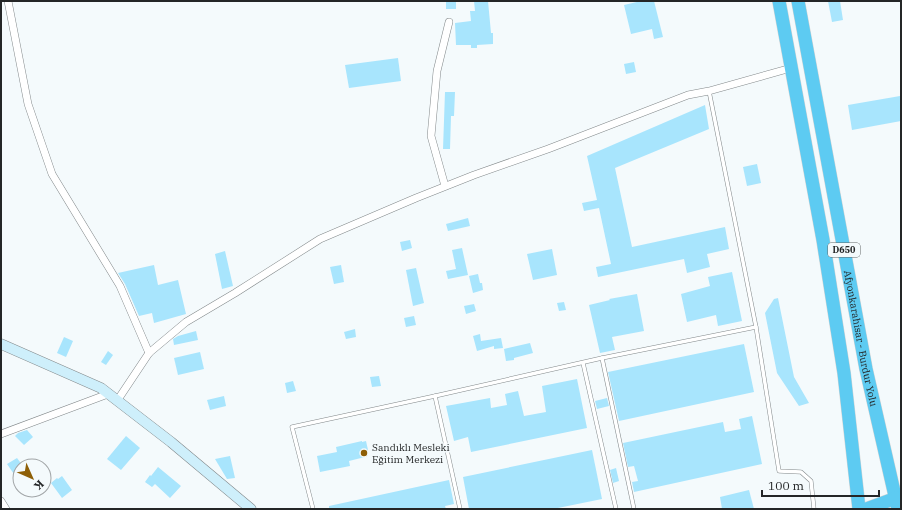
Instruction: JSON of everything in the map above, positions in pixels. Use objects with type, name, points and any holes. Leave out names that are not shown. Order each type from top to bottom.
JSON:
[{"type":"highway","name":"Afyonkarahisar - Burdur Yolu","points":[[779,1],[823,240],[844,373],[859,509]]},
{"type":"highway","name":"Afyonkarahisar - Burdur Yolu","points":[[798,1],[866,369],[898,501]]},
{"type":"highway","points":[[866,509],[898,501]]},
{"type":"street","points":[[8,1],[28,104],[52,174],[120,286],[149,353]]},
{"type":"street","points":[[445,186],[431,136],[437,71],[449,22]]},
{"type":"street","points":[[117,401],[149,353],[186,322],[320,239],[445,186],[548,149],[688,95],[709,91],[791,68]]},
{"type":"street","points":[[1,344],[101,388],[171,442],[246,508]]},
{"type":"street","points":[[1,434],[108,394]]},
{"type":"street","points":[[1,501],[6,509]]},
{"type":"lane","points":[[709,91],[756,327],[779,471],[801,472],[811,481],[814,509]]},
{"type":"lane","points":[[313,509],[292,427],[602,358],[756,327]]},
{"type":"lane","points":[[602,358],[634,509]]},
{"type":"lane","points":[[584,363],[616,509]]},
{"type":"lane","points":[[435,396],[460,509]]},
{"type":"building","points":[[446,1],[456,1],[456,9],[446,9]]},
{"type":"building","points":[[474,1],[488,1],[491,33],[493,33],[493,44],[477,45],[477,48],[471,48],[471,45],[456,45],[455,23],[471,21],[470,11],[475,11]]},
{"type":"building","points":[[641,1],[654,1],[663,37],[654,39],[652,29],[631,34],[624,5]]},
{"type":"building","points":[[828,1],[840,1],[843,20],[832,22]]},
{"type":"building","points":[[398,58],[401,81],[349,88],[345,65]]},
{"type":"building","points":[[634,62],[636,72],[626,74],[624,64]]},
{"type":"building","points":[[445,92],[455,92],[454,116],[451,116],[450,149],[443,149]]},
{"type":"building","points":[[900,96],[901,121],[852,130],[848,105]]},
{"type":"building","points":[[705,105],[709,129],[615,168],[632,247],[725,227],[729,249],[707,254],[710,267],[687,273],[684,259],[598,277],[596,267],[611,264],[599,208],[584,211],[582,203],[597,200],[587,156]]},
{"type":"building","points":[[757,164],[761,183],[747,186],[743,167]]},
{"type":"building","points":[[468,218],[470,226],[448,231],[446,224]]},
{"type":"building","points":[[410,240],[412,248],[402,251],[400,242]]},
{"type":"building","points":[[462,248],[468,275],[448,279],[446,271],[456,269],[452,250]]},
{"type":"building","points":[[552,249],[557,275],[533,280],[527,254]]},
{"type":"building","points":[[225,251],[233,286],[222,289],[215,254]]},
{"type":"building","points":[[154,265],[158,285],[178,280],[186,314],[154,323],[152,313],[139,316],[125,284],[118,273]]},
{"type":"building","points":[[341,265],[344,282],[334,284],[330,267]]},
{"type":"building","points":[[416,268],[424,303],[413,306],[406,270]]},
{"type":"building","points":[[732,272],[742,321],[718,326],[716,315],[687,322],[681,294],[710,286],[708,277]]},
{"type":"building","points":[[478,274],[483,290],[473,293],[469,276]]},
{"type":"building","points":[[637,294],[644,331],[612,337],[615,350],[600,353],[589,305],[610,300],[609,299]]},
{"type":"building","points":[[778,298],[794,377],[809,403],[799,406],[777,373],[765,313],[774,299]]},
{"type":"building","points":[[564,302],[566,310],[559,311],[557,303]]},
{"type":"building","points":[[474,304],[476,311],[466,314],[464,306]]},
{"type":"building","points":[[414,316],[416,325],[406,327],[404,318]]},
{"type":"building","points":[[355,329],[356,337],[346,339],[344,332]]},
{"type":"building","points":[[196,331],[198,340],[174,345],[173,339]]},
{"type":"building","points":[[480,334],[481,341],[501,338],[503,348],[494,349],[494,346],[477,351],[473,336]]},
{"type":"building","points":[[64,337],[73,341],[66,357],[57,353]]},
{"type":"building","points":[[530,343],[533,353],[514,358],[514,360],[506,361],[504,349]]},
{"type":"building","points":[[744,344],[754,392],[619,421],[608,372]]},
{"type":"building","points":[[108,351],[113,355],[106,365],[101,362]]},
{"type":"building","points":[[200,352],[204,369],[178,375],[174,358]]},
{"type":"building","points":[[379,376],[381,386],[372,387],[370,377]]},
{"type":"building","points":[[577,379],[587,428],[471,452],[468,437],[454,441],[446,406],[490,398],[491,408],[507,405],[505,394],[518,391],[524,416],[546,412],[542,386]]},
{"type":"building","points":[[293,381],[296,391],[287,393],[285,383]]},
{"type":"building","points":[[224,396],[226,406],[210,410],[207,400]]},
{"type":"building","points":[[607,398],[609,406],[597,409],[595,401]]},
{"type":"building","points":[[752,416],[762,464],[634,492],[632,482],[638,481],[634,466],[628,467],[623,443],[723,422],[725,432],[741,429],[739,419]]},
{"type":"building","points":[[27,430],[33,437],[24,445],[15,436],[18,433]]},
{"type":"building","points":[[126,436],[140,448],[121,470],[107,459]]},
{"type":"building","points":[[366,441],[368,450],[364,450],[365,457],[349,461],[350,466],[320,472],[317,456],[337,452],[336,447]]},
{"type":"building","points":[[592,450],[602,499],[553,509],[469,509],[463,477]]},
{"type":"building","points":[[230,456],[235,478],[227,479],[215,459]]},
{"type":"building","points":[[12,461],[12,471],[7,464]]},
{"type":"building","points":[[158,467],[181,486],[170,498],[155,484],[152,487],[145,482]]},
{"type":"building","points":[[616,468],[619,481],[613,483],[610,470]]},
{"type":"building","points":[[62,476],[72,490],[62,498],[52,484],[52,482],[57,478],[58,479]]},
{"type":"building","points":[[449,480],[454,504],[445,506],[446,509],[329,509],[329,506]]},
{"type":"building","points":[[749,490],[754,509],[722,509],[720,497]]},
{"type":"place","name":"Sandıklı Mesleki Eğitim Merkezi","points":[[364,453]]}]
